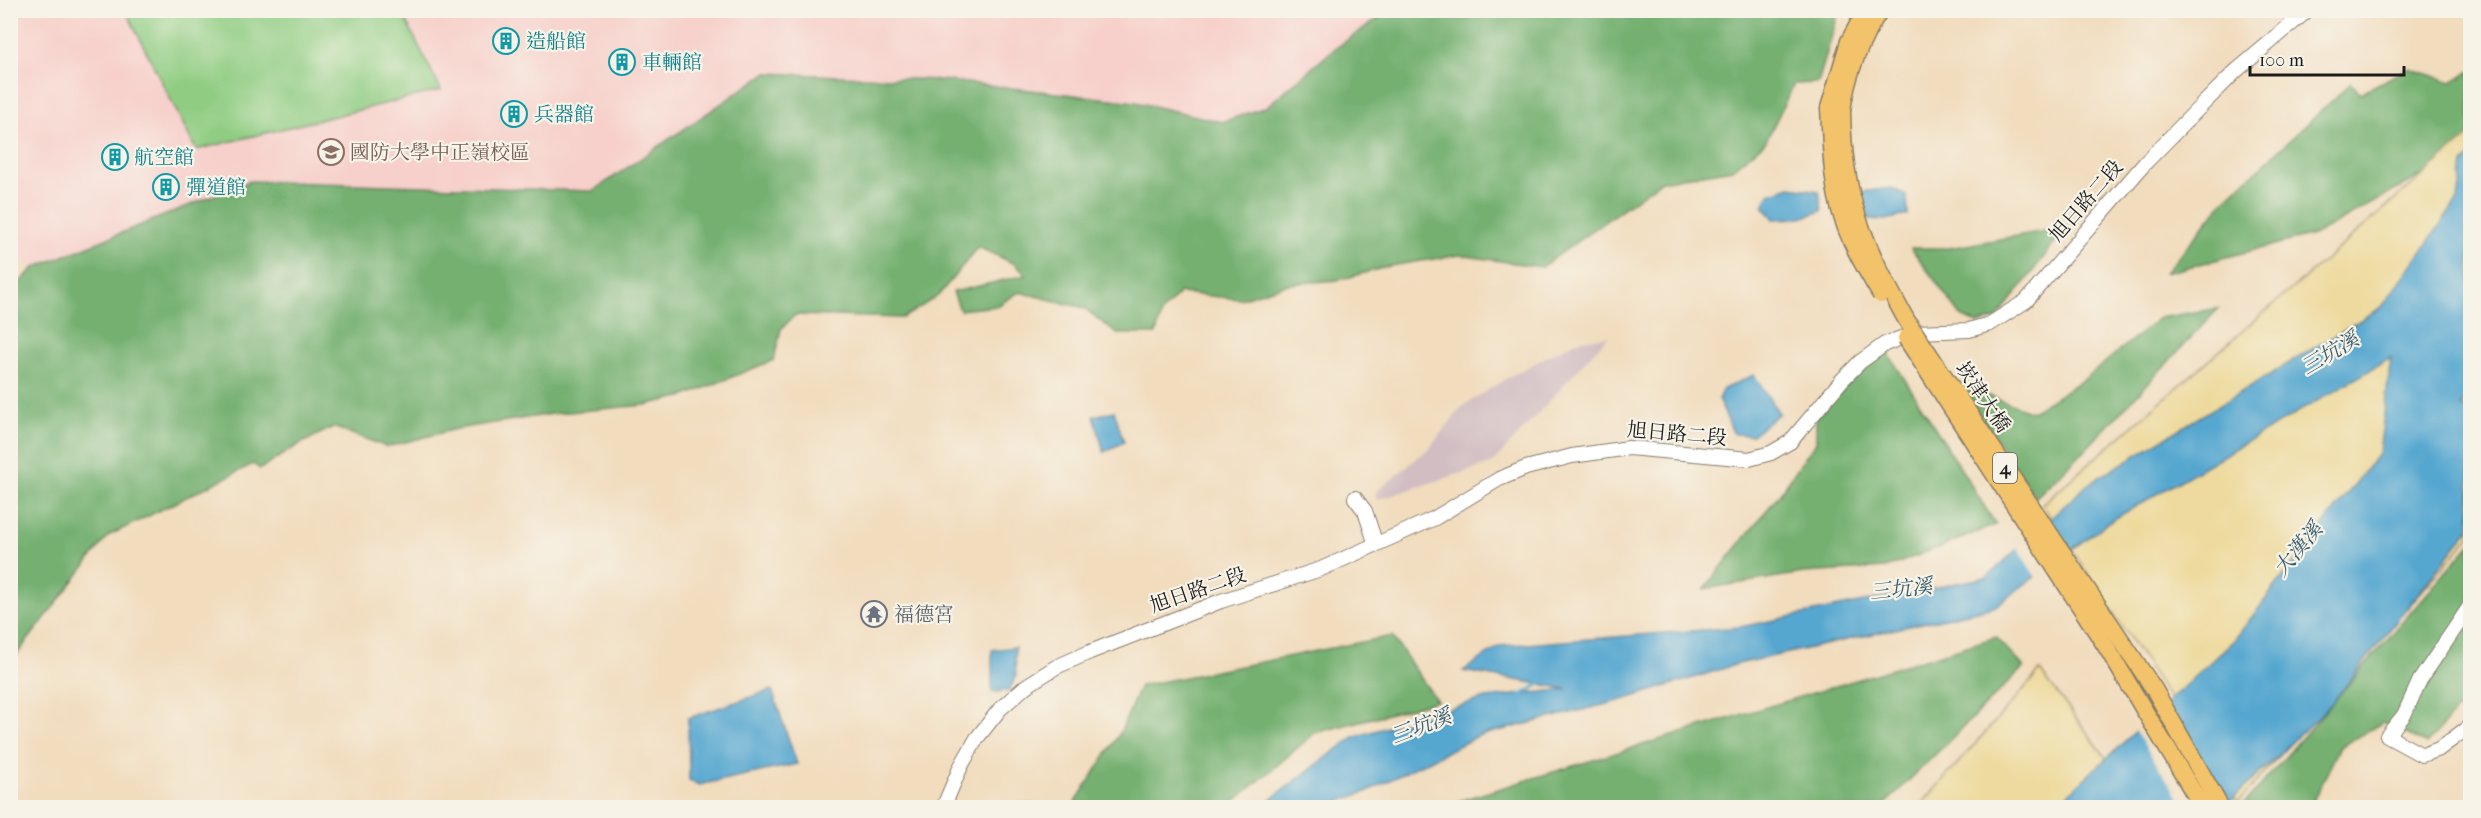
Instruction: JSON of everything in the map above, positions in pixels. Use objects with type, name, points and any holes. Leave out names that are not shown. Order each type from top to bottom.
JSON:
[{"type":"main road","name":"4","points":[[1836,109],[1849,41],[1866,10]]},
{"type":"main road","name":"4","points":[[1836,109],[1854,62],[1880,10]]},
{"type":"main road","name":"崁津大橋","points":[[1836,109],[1833,176],[1839,208],[1852,244],[1909,344],[2107,648],[2204,807]]},
{"type":"main road","name":"崁津大橋","points":[[1836,109],[1846,177],[1860,230],[1907,321],[2154,689],[2221,807]]},
{"type":"street","name":"旭日路二段","points":[[943,807],[961,766],[977,738],[1000,709],[1026,686],[1056,668],[1188,613],[1289,581],[1435,518],[1499,479],[1572,456],[1629,448],[1749,459],[1771,453],[1790,442],[1842,380],[1860,362],[1885,344],[1917,332],[1969,330],[1990,324],[2026,301],[2169,138],[2236,71],[2308,10]]},
{"type":"street","points":[[1355,498],[1365,512],[1376,545]]},
{"type":"street","points":[[2470,606],[2420,680],[2404,715],[2387,736],[2422,755],[2439,749],[2470,726]]},
{"type":"shaded area","name":"國防大學中正嶺校區","points":[[11,11],[1389,11],[1333,50],[1266,107],[1222,122],[1136,102],[940,80],[766,73],[593,191],[250,181],[34,268],[11,255]]},
{"type":"shaded area","points":[[1608,336],[1493,463],[1377,500],[1375,493],[1428,449],[1463,406],[1507,378],[1576,341]]},
{"type":"green space","points":[[126,11],[401,11],[441,90],[196,150]]},
{"type":"green space","points":[[1389,11],[1839,11],[1818,83],[1794,84],[1766,141],[1733,169],[1661,181],[1542,267],[1459,255],[1390,266],[1339,280],[1288,284],[1240,299],[1180,293],[1162,312],[1156,334],[1117,334],[1084,308],[1019,292],[997,306],[960,310],[953,292],[1026,275],[1015,264],[978,247],[938,296],[903,318],[795,315],[781,329],[774,360],[685,396],[645,405],[559,413],[456,429],[387,447],[333,427],[298,445],[260,469],[253,464],[108,536],[11,662],[11,291],[34,268],[250,181],[593,191],[766,73],[940,80],[1136,102],[1222,122],[1266,107],[1333,50]]},
{"type":"green space","points":[[2409,68],[2452,82],[2470,71],[2470,137],[2437,167],[2317,234],[2165,273],[2224,201],[2351,83],[2360,93]]},
{"type":"green space","points":[[2067,227],[1996,319],[1978,324],[1961,316],[1911,248],[1950,248]]},
{"type":"green space","points":[[2219,308],[2085,450],[2035,498],[1960,385],[2032,412],[2086,378],[2159,318]]},
{"type":"green space","points":[[1885,348],[1996,525],[1886,568],[1803,573],[1704,589],[1778,496],[1816,442],[1816,417]]},
{"type":"green space","points":[[2470,544],[2470,695],[2426,744],[2383,722],[2340,747],[2310,807],[2241,808]]},
{"type":"green space","points":[[1392,636],[1437,701],[1315,733],[1228,807],[1019,807],[1019,804],[1073,806],[1120,733],[1140,686]]},
{"type":"green space","points":[[1996,637],[2024,667],[1882,807],[1462,808],[1455,802]]},
{"type":"sand","points":[[2470,135],[2470,536],[2238,803],[2042,504]]},
{"type":"sand","points":[[2040,671],[2102,752],[2137,807],[1918,808]]},
{"type":"water","points":[[2470,157],[2470,394],[2461,406],[2470,411],[2470,528],[2332,703],[2225,807],[2054,807],[2234,640],[2379,453],[2391,358],[2109,522],[1994,607],[1738,664],[1619,701],[1478,736],[1366,792],[1322,807],[1259,808],[1354,737],[1486,698],[1568,689],[1463,671],[1500,646],[1740,627],[1987,577],[2088,484],[2382,307],[2458,200],[2463,164]]},
{"type":"water","points":[[1790,187],[1819,191],[1822,211],[1801,218],[1774,219],[1763,206],[1769,194]]},
{"type":"water","points":[[1891,188],[1907,196],[1908,215],[1885,220],[1869,219],[1862,192]]},
{"type":"water","points":[[1754,375],[1779,413],[1752,435],[1734,434],[1718,399],[1723,389]]},
{"type":"water","points":[[1114,411],[1124,442],[1104,452],[1094,416]]},
{"type":"water","points":[[1015,647],[1016,676],[1009,691],[992,692],[992,650]]},
{"type":"water","points":[[772,690],[797,764],[699,785],[689,780],[688,718]]},
{"type":"pier","points":[[2045,520],[2069,555],[2037,579],[2016,546]]},
{"type":"pier","points":[[2164,701],[2228,807],[2185,807],[2134,729]]},
{"type":"waterway","name":"三坑溪","points":[[1521,695],[1544,682]]},
{"type":"place","name":"造船館","points":[[506,41]]},
{"type":"place","name":"車輛館","points":[[622,62]]},
{"type":"place","name":"兵器館","points":[[514,114]]},
{"type":"place","name":"國防大學中正嶺校區","points":[[331,152]]},
{"type":"place","name":"航空館","points":[[115,157]]},
{"type":"place","name":"彈道館","points":[[166,187]]},
{"type":"place","name":"福德宮","points":[[874,614]]},
{"type":"water label","name":"大漢溪","points":[[2298,549]]}]
